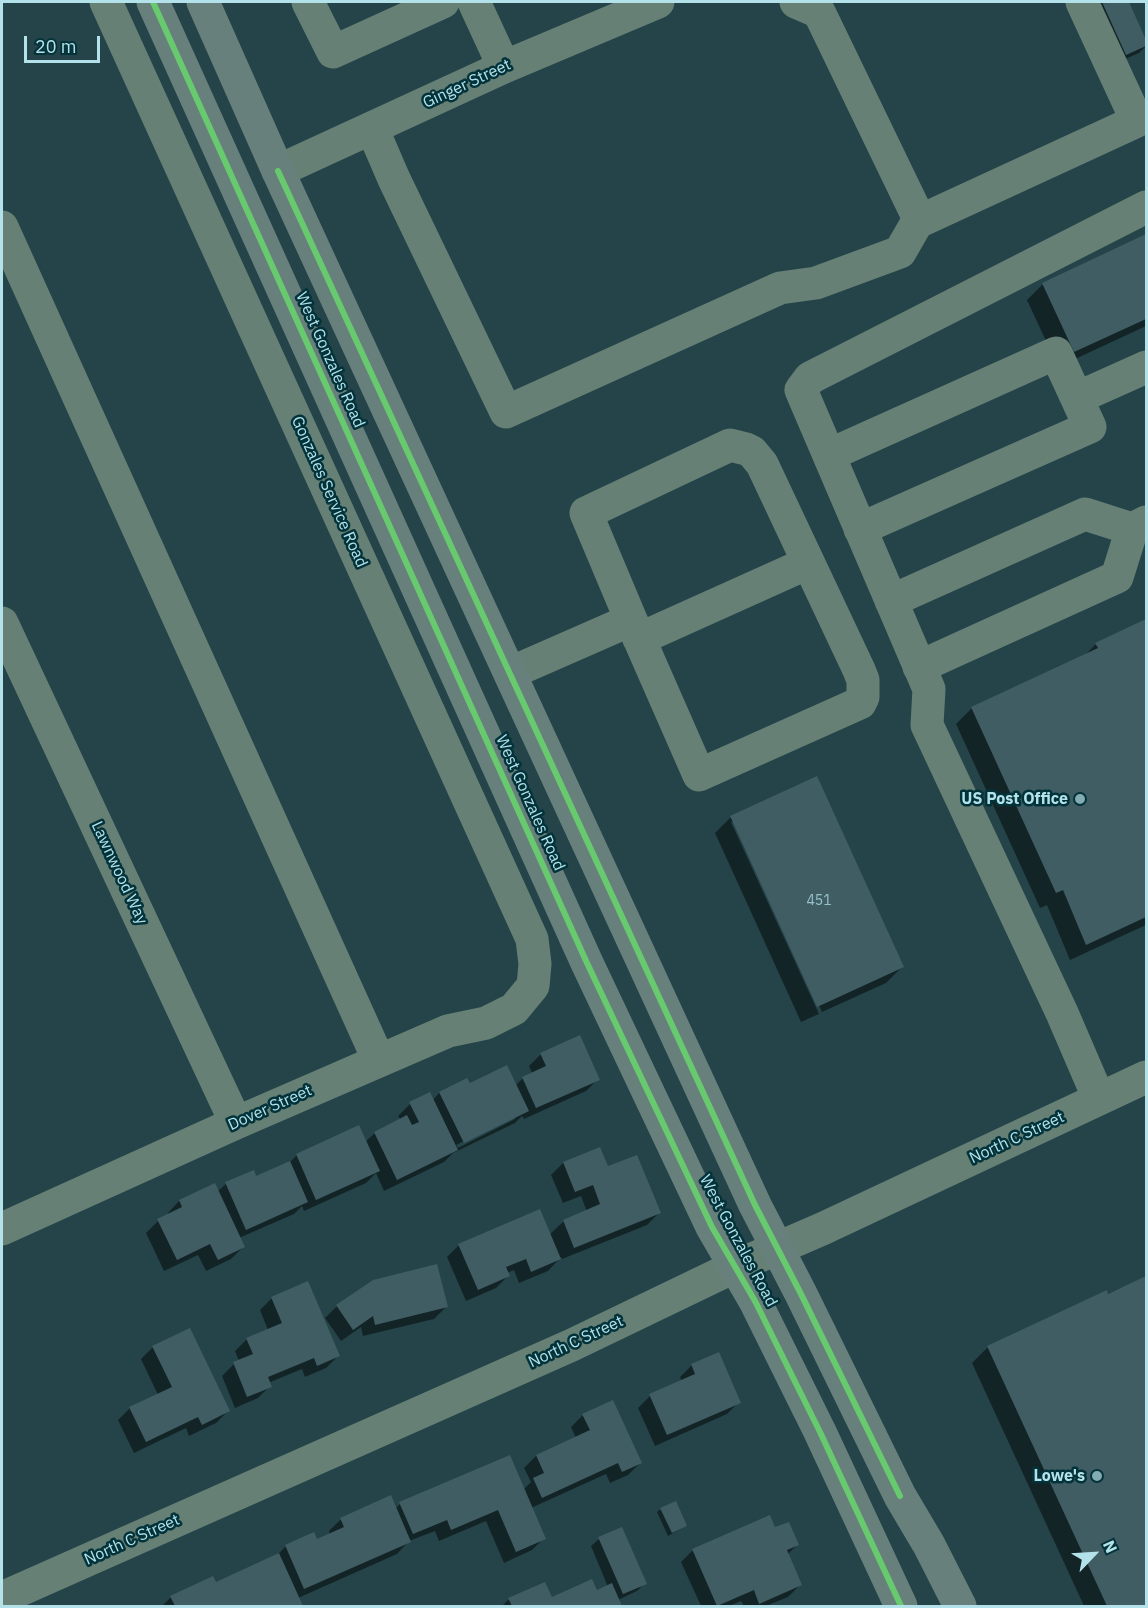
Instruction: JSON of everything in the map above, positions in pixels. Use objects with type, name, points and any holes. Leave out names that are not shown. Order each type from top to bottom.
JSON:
[{"type":"main road","name":"West Gonzales Road","points":[[153,2],[587,963],[712,1227],[755,1301],[901,1606]]},
{"type":"main road","name":"West Gonzales Road","points":[[203,2],[278,171],[755,1204],[900,1496],[929,1545],[960,1606]]},
{"type":"street","name":"Gonzales Service Road","points":[[106,2],[532,939],[535,964],[533,986]]},
{"type":"street","points":[[308,2],[333,52],[443,2]]},
{"type":"street","points":[[474,2],[504,67]]},
{"type":"street","name":"Ginger Street","points":[[278,171],[504,67],[658,2]]},
{"type":"street","points":[[796,2],[819,12],[919,219]]},
{"type":"street","points":[[919,219],[920,221],[1137,121],[1082,2]]},
{"type":"street","points":[[372,128],[394,179],[506,412],[780,288],[816,283],[900,252],[919,219]]},
{"type":"street","points":[[1100,1099],[927,725],[929,689],[801,390],[810,378],[1146,207]]},
{"type":"street","points":[[2,227],[379,1061]]},
{"type":"street","points":[[828,455],[1056,353],[1084,412]]},
{"type":"street","points":[[860,529],[1084,412],[1146,367]]},
{"type":"street","points":[[730,445],[746,449],[752,452],[762,464],[859,670],[864,690],[860,703],[699,775],[635,630],[586,513],[730,445]]},
{"type":"street","points":[[891,601],[1085,514],[1139,526],[1117,577],[920,667]]},
{"type":"street","points":[[510,673],[635,630],[808,563]]},
{"type":"street","name":"Lawnwood Way","points":[[2,622],[236,1122]]},
{"type":"street","name":"Dover Street","points":[[2,1229],[236,1122],[448,1031],[486,1023],[514,1009],[533,986]]},
{"type":"street","name":"North C Street","points":[[2,1598],[561,1350],[734,1267],[778,1249],[1146,1077]]},
{"type":"building","points":[[1102,2],[1129,2],[1146,40],[1146,46],[1126,55]]},
{"type":"building","points":[[1146,234],[1146,319],[1074,352],[1042,283]]},
{"type":"building","name":"US Post Office","points":[[1146,619],[1146,917],[1086,945],[1063,890],[1056,893],[971,707],[1098,648],[1095,643]]},
{"type":"building","points":[[817,776],[904,967],[817,1007],[730,816]]},
{"type":"building","points":[[580,1035],[600,1080],[536,1108],[522,1077],[546,1066],[540,1053]]},
{"type":"building","points":[[507,1065],[529,1111],[464,1143],[439,1092],[467,1078],[470,1083]]},
{"type":"building","points":[[430,1092],[458,1150],[397,1180],[374,1132],[407,1115],[412,1125],[419,1122],[409,1102]]},
{"type":"building","points":[[359,1125],[380,1171],[316,1200],[296,1154]]},
{"type":"building","points":[[600,1147],[608,1166],[637,1155],[661,1213],[574,1248],[563,1220],[600,1204],[593,1185],[575,1192],[563,1162]]},
{"type":"building","points":[[290,1161],[308,1202],[246,1230],[225,1182],[254,1170],[256,1176]]},
{"type":"building","points":[[215,1183],[245,1247],[218,1260],[210,1244],[177,1260],[157,1219],[182,1207],[179,1200]]},
{"type":"building","points":[[540,1209],[561,1259],[531,1272],[526,1259],[506,1267],[510,1276],[478,1290],[458,1244]]},
{"type":"building","points":[[437,1264],[448,1307],[375,1325],[373,1316],[353,1330],[336,1305],[373,1280]]},
{"type":"building","name":"Lowe's","points":[[1146,1276],[1146,1606],[1107,1606],[987,1346],[1107,1290],[1108,1294]]},
{"type":"building","points":[[308,1281],[340,1356],[317,1366],[314,1358],[268,1377],[272,1387],[247,1397],[233,1362],[253,1354],[246,1338],[282,1323],[271,1297]]},
{"type":"building","points":[[190,1328],[230,1411],[202,1425],[198,1417],[146,1442],[129,1407],[172,1387],[152,1346]]},
{"type":"building","points":[[719,1352],[741,1403],[667,1435],[649,1394],[695,1374],[691,1364]]},
{"type":"building","points":[[613,1400],[642,1463],[622,1472],[618,1463],[542,1498],[533,1478],[544,1473],[536,1455],[590,1430],[582,1414]]},
{"type":"building","points":[[510,1455],[546,1539],[516,1552],[498,1510],[451,1530],[447,1520],[413,1534],[399,1502]]},
{"type":"building","points":[[391,1495],[411,1542],[304,1589],[285,1545],[314,1532],[317,1539],[344,1527],[340,1518]]},
{"type":"building","points":[[676,1501],[687,1526],[672,1533],[660,1508]]},
{"type":"building","points":[[770,1515],[775,1527],[789,1522],[799,1545],[787,1550],[802,1585],[759,1604],[754,1590],[717,1606],[692,1549]]},
{"type":"building","points":[[622,1527],[647,1584],[623,1594],[598,1537]]},
{"type":"building","points":[[279,1553],[303,1606],[175,1606],[170,1596],[213,1576],[216,1582]]},
{"type":"building","points":[[592,1579],[597,1590],[612,1583],[622,1606],[512,1606],[508,1598],[545,1582],[552,1597]]},
{"type":"cycle path","points":[[153,2],[587,963],[712,1227],[755,1301],[820,1432],[901,1606]]},
{"type":"cycle path","points":[[278,171],[755,1205],[900,1496]]},
{"type":"place","name":"US Post Office","points":[[1080,799]]},
{"type":"place","name":"Lowe's","points":[[1097,1476]]}]
